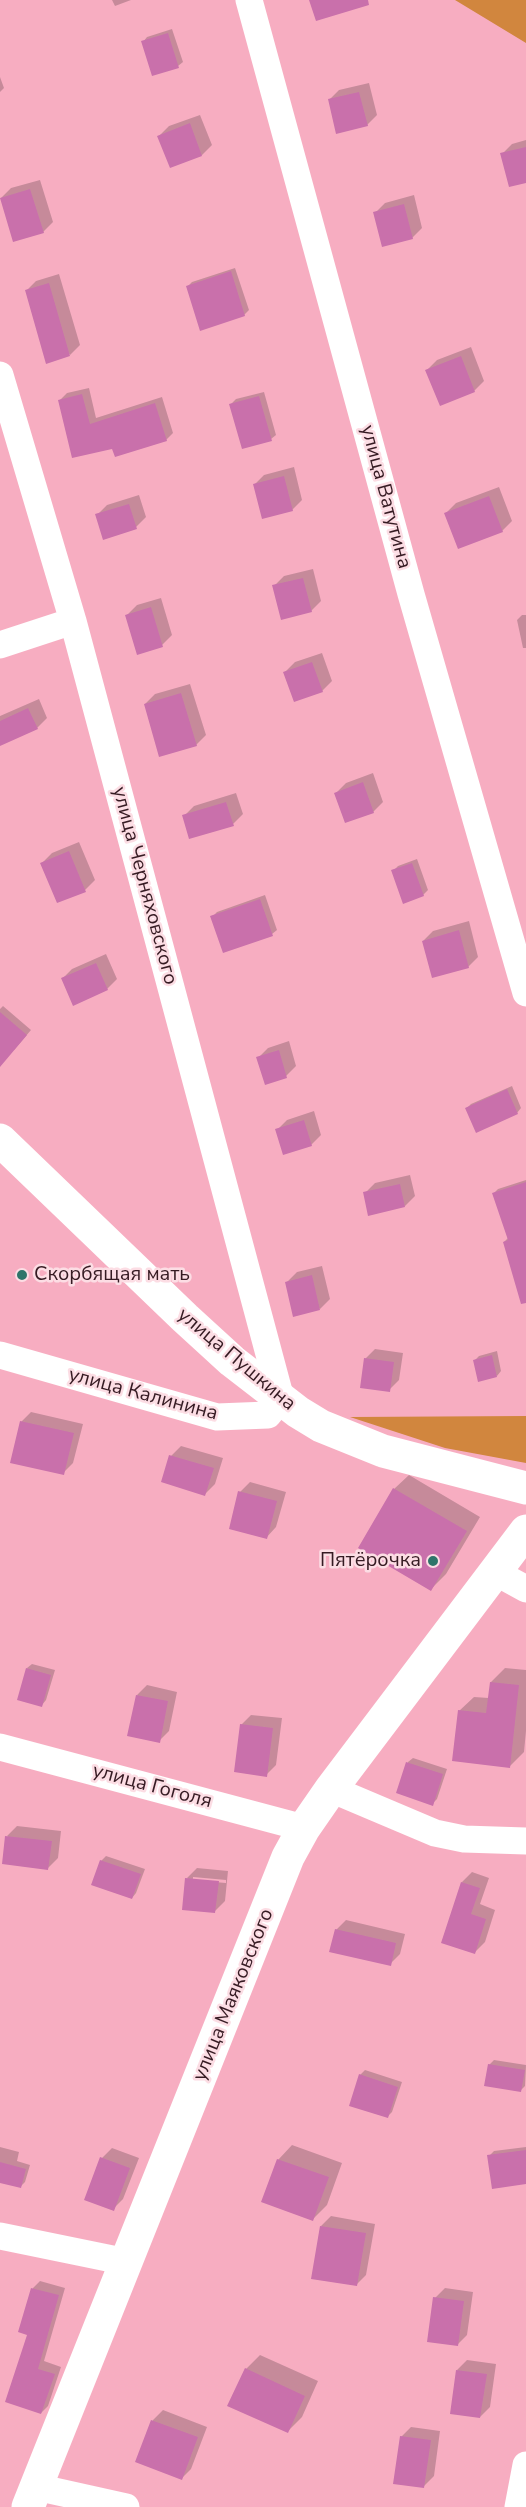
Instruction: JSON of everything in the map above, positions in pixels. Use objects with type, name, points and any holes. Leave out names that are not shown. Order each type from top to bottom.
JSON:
[{"type":"street","name":"улица Ватутина","points":[[249,0],[411,594],[526,993]]},
{"type":"street","name":"улица Черняховского","points":[[0,375],[74,621],[281,1399]]},
{"type":"street","points":[[0,645],[74,621]]},
{"type":"street","name":"улица Пушкина","points":[[0,1140],[232,1361],[321,1426],[383,1451],[526,1488]]},
{"type":"street","name":"улица Калинина","points":[[0,1356],[217,1418],[268,1415],[281,1399]]},
{"type":"street","name":"улица Маяковского","points":[[32,2497],[288,1857],[304,1828],[331,1789],[526,1531]]},
{"type":"street","points":[[495,1572],[526,1589]]},
{"type":"street","name":"улица Гоголя","points":[[0,1747],[304,1828]]},
{"type":"street","points":[[331,1789],[435,1833],[464,1839],[526,1841]]},
{"type":"street","points":[[0,2236],[127,2262]]},
{"type":"street","points":[[518,2507],[526,2464]]},
{"type":"street","points":[[32,2497],[126,2507]]},
{"type":"shaded area","points":[[455,0],[526,0],[526,43]]},
{"type":"shaded area","points":[[526,1416],[526,1463],[445,1448],[350,1417]]},
{"type":"building","points":[[309,0],[368,0],[369,5],[316,21]]},
{"type":"building","points":[[168,33],[179,68],[152,76],[141,41]]},
{"type":"building","points":[[359,92],[368,126],[336,134],[328,99]]},
{"type":"building","points":[[190,123],[202,156],[170,168],[157,136]]},
{"type":"building","points":[[526,147],[526,183],[509,187],[500,153]]},
{"type":"building","points":[[30,189],[44,233],[13,242],[0,198]]},
{"type":"building","points":[[404,204],[413,239],[382,247],[373,212]]},
{"type":"building","points":[[231,271],[245,316],[200,331],[186,286]]},
{"type":"building","points":[[49,283],[70,356],[46,364],[25,290]]},
{"type":"building","points":[[461,356],[475,392],[440,406],[425,370]]},
{"type":"building","points":[[82,394],[90,424],[155,403],[167,441],[115,457],[112,449],[72,458],[58,400]]},
{"type":"building","points":[[259,396],[272,441],[242,449],[229,404]]},
{"type":"building","points":[[284,476],[293,511],[262,519],[253,484]]},
{"type":"building","points":[[489,496],[503,532],[458,549],[444,513]]},
{"type":"building","points":[[129,504],[137,529],[103,540],[95,514]]},
{"type":"building","points":[[303,578],[312,612],[281,620],[272,585]]},
{"type":"building","points":[[151,607],[163,647],[137,655],[125,615]]},
{"type":"building","points":[[312,662],[323,692],[294,702],[283,672]]},
{"type":"building","points":[[181,693],[197,746],[159,757],[144,704]]},
{"type":"building","points":[[28,708],[38,729],[0,746],[0,721]]},
{"type":"building","points":[[363,782],[374,813],[345,823],[334,793]]},
{"type":"building","points":[[226,802],[234,826],[189,839],[182,815]]},
{"type":"building","points":[[69,851],[86,892],[57,903],[40,863]]},
{"type":"building","points":[[412,863],[424,896],[403,904],[391,870]]},
{"type":"building","points":[[260,899],[273,936],[223,953],[210,916]]},
{"type":"building","points":[[459,930],[469,968],[432,978],[422,941]]},
{"type":"building","points":[[96,963],[108,990],[73,1006],[61,978]]},
{"type":"building","points":[[0,1012],[27,1035],[0,1067]]},
{"type":"building","points":[[279,1050],[287,1078],[265,1085],[256,1057]]},
{"type":"building","points":[[507,1089],[518,1114],[476,1133],[465,1108]]},
{"type":"building","points":[[304,1120],[312,1146],[283,1155],[275,1129]]},
{"type":"building","points":[[526,1182],[526,1303],[521,1304],[503,1242],[508,1240],[492,1193]]},
{"type":"building","points":[[400,1184],[405,1207],[368,1216],[363,1192]]},
{"type":"building","points":[[312,1275],[320,1310],[293,1317],[285,1282]]},
{"type":"building","points":[[492,1355],[497,1377],[478,1382],[473,1360]]},
{"type":"building","points":[[364,1358],[394,1362],[390,1392],[360,1388]]},
{"type":"building","points":[[20,1421],[74,1433],[64,1475],[10,1463]]},
{"type":"building","points":[[169,1455],[214,1468],[205,1496],[161,1482]]},
{"type":"building","points":[[393,1488],[467,1531],[431,1591],[358,1548]]},
{"type":"building","points":[[238,1491],[277,1501],[267,1539],[229,1529]]},
{"type":"building","points":[[26,1668],[51,1675],[42,1707],[17,1700]]},
{"type":"building","points":[[490,1682],[519,1685],[510,1768],[452,1761],[458,1710],[486,1713]]},
{"type":"building","points":[[136,1695],[168,1701],[160,1743],[127,1736]]},
{"type":"building","points":[[240,1724],[273,1728],[267,1777],[234,1772]]},
{"type":"building","points":[[406,1762],[443,1774],[433,1806],[396,1793]]},
{"type":"building","points":[[5,1836],[52,1841],[48,1870],[2,1864]]},
{"type":"building","points":[[100,1860],[141,1874],[132,1899],[91,1885]]},
{"type":"building","points":[[185,1878],[219,1881],[215,1913],[182,1910]]},
{"type":"building","points":[[461,1882],[480,1888],[471,1914],[486,1919],[475,1954],[441,1943]]},
{"type":"building","points":[[335,1929],[396,1943],[391,1966],[329,1952]]},
{"type":"building","points":[[488,2064],[525,2070],[521,2092],[484,2086]]},
{"type":"building","points":[[359,2074],[398,2087],[388,2118],[349,2106]]},
{"type":"building","points":[[526,2150],[526,2184],[492,2189],[487,2155]]},
{"type":"building","points":[[100,2157],[130,2168],[114,2211],[84,2200]]},
{"type":"building","points":[[277,2159],[329,2177],[313,2221],[261,2202]]},
{"type":"building","points":[[0,2162],[26,2169],[21,2188],[0,2183]]},
{"type":"building","points":[[320,2226],[366,2233],[357,2286],[311,2279]]},
{"type":"building","points":[[31,2288],[59,2295],[38,2369],[55,2374],[41,2414],[5,2402],[27,2335],[18,2332]]},
{"type":"building","points":[[433,2297],[464,2301],[458,2346],[427,2342]]},
{"type":"building","points":[[245,2368],[305,2396],[288,2433],[227,2406]]},
{"type":"building","points":[[456,2370],[487,2374],[480,2418],[450,2414]]},
{"type":"building","points":[[151,2420],[198,2437],[182,2480],[135,2462]]},
{"type":"building","points":[[400,2436],[431,2440],[424,2488],[393,2484]]},
{"type":"place","name":"Скорбящая мать","points":[[22,1275]]},
{"type":"place","name":"Пятёрочка","points":[[433,1561]]}]
